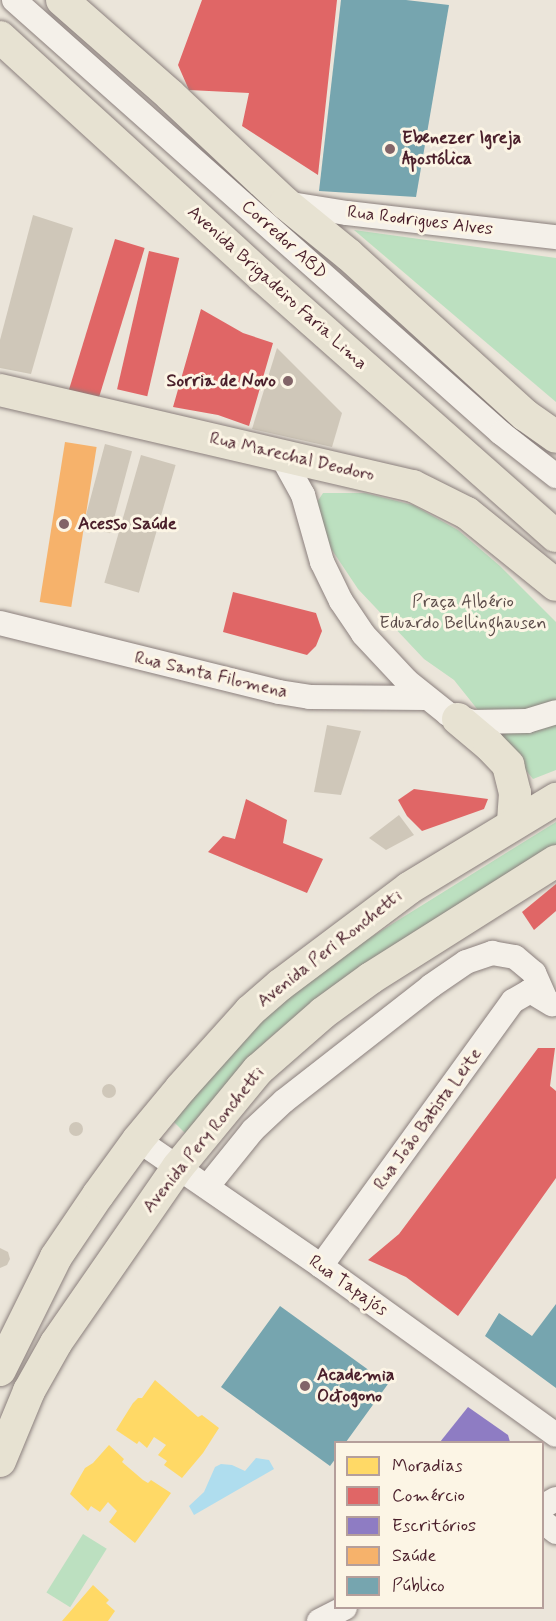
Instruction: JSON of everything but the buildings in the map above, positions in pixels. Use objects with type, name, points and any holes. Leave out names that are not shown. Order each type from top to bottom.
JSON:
[{"type":"main road","points":[[62,0],[285,203],[349,255],[525,415],[556,438]]},
{"type":"main road","name":"Avenida Brigadeiro Faria Lima","points":[[0,37],[263,277],[556,536]]},
{"type":"main road","name":"Rua Marechal Deodoro","points":[[0,390],[413,486],[467,513],[556,585]]},
{"type":"main road","points":[[458,719],[496,751],[508,765],[515,793],[513,823]]},
{"type":"main road","name":"Avenida Peri Ronchetti","points":[[138,1140],[209,1055],[280,985],[409,888],[556,799]]},
{"type":"main road","name":"Avenida Pery Ronchetti","points":[[0,1461],[29,1391],[56,1343],[178,1167],[258,1070],[323,1013],[453,924],[556,861]]},
{"type":"main road","points":[[0,1370],[56,1257],[138,1140]]},
{"type":"street","name":"Corredor ABD","points":[[14,0],[501,433],[556,476]]},
{"type":"street","name":"Rua Rodrigues Alves","points":[[285,203],[347,213],[556,237]]},
{"type":"street","points":[[281,456],[303,495],[322,562],[341,601],[379,653],[426,698],[458,719],[482,723],[537,720],[556,712]]},
{"type":"street","name":"Rua Santa Filomena","points":[[0,623],[279,692],[310,697],[426,698]]},
{"type":"street","points":[[207,1187],[253,1130],[284,1101],[431,986],[466,962],[492,953],[521,960],[534,973],[550,1003]]},
{"type":"street","name":"Rua João Batista Leite","points":[[321,1266],[513,1001],[530,991],[550,1003]]},
{"type":"street","name":"Rua Tapajós","points":[[138,1140],[321,1266],[556,1435]]},
{"type":"street","points":[[544,1522],[556,1532]]},
{"type":"street","points":[[319,1621],[343,1609]]},
{"type":"green space","points":[[354,230],[556,258],[556,402]]},
{"type":"green space","name":"Praça Albério Eduardo Bellinghausen","points":[[323,493],[365,493],[413,505],[458,530],[500,566],[556,622],[556,770],[533,779],[454,680],[424,659],[358,589],[332,550],[314,507]]},
{"type":"green space","points":[[556,822],[556,847],[337,984],[267,1040],[186,1134],[173,1121],[219,1065],[269,1014],[331,962]]},
{"type":"green space","points":[[83,1534],[107,1549],[70,1607],[46,1593]]},
{"type":"water","points":[[256,1458],[269,1460],[274,1469],[194,1515],[189,1506],[204,1492],[215,1467],[221,1464],[232,1465],[245,1471]]},
{"type":"place","name":"Ebenezer Igreja Apostólica","points":[[390,149]]},
{"type":"place","name":"Sorria de Novo","points":[[288,381]]},
{"type":"place","name":"Acesso Saúde","points":[[64,524]]},
{"type":"place","name":"Academia Octogono","points":[[305,1386]]}]
